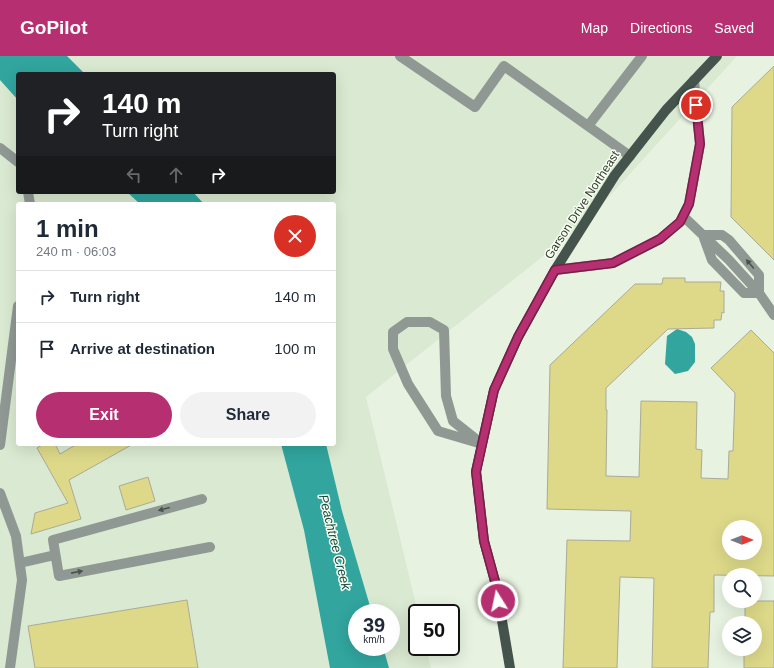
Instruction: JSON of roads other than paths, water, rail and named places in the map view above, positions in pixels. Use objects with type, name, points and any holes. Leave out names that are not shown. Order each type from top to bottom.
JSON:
[{"type":"main road","name":"Garson Drive Northeast","points":[[510,668],[496,585],[484,541],[476,472],[494,390],[518,337],[555,270],[615,175],[666,110],[717,56]]},
{"type":"lane","points":[[400,56],[475,107],[504,66],[630,156]]},
{"type":"lane","points":[[588,126],[642,56]]},
{"type":"lane","points":[[555,270],[613,263],[660,239],[680,222],[689,204],[700,144],[694,80]]},
{"type":"lane","points":[[0,148],[16,160]]},
{"type":"lane","points":[[683,216],[729,260],[761,297],[774,315]]},
{"type":"lane","points":[[703,235],[722,235],[729,240],[759,275],[761,297]]},
{"type":"lane","points":[[761,297],[774,300]]},
{"type":"lane","points":[[0,445],[16,321]]},
{"type":"lane","points":[[407,322],[430,322],[444,330],[446,396],[453,421],[482,444],[438,431],[408,384],[392,349],[393,332],[407,322]]},
{"type":"lane","points":[[0,492],[16,536],[22,580],[10,668]]},
{"type":"lane","points":[[202,499],[53,540],[55,556],[59,576],[210,547]]},
{"type":"lane","points":[[20,563],[55,556]]},
{"type":"water","points":[[0,56],[67,56],[83,72],[16,72],[16,98],[0,80]]},
{"type":"water","points":[[129,194],[195,194],[202,202],[138,202]]},
{"type":"water","points":[[677,329],[686,332],[692,337],[695,344],[695,362],[688,371],[675,374],[665,364],[667,336]]},
{"type":"water","name":"Peachtree Creek","points":[[282,446],[326,446],[342,511],[369,604],[348,604],[348,656],[386,656],[389,668],[330,668],[304,530]]}]
